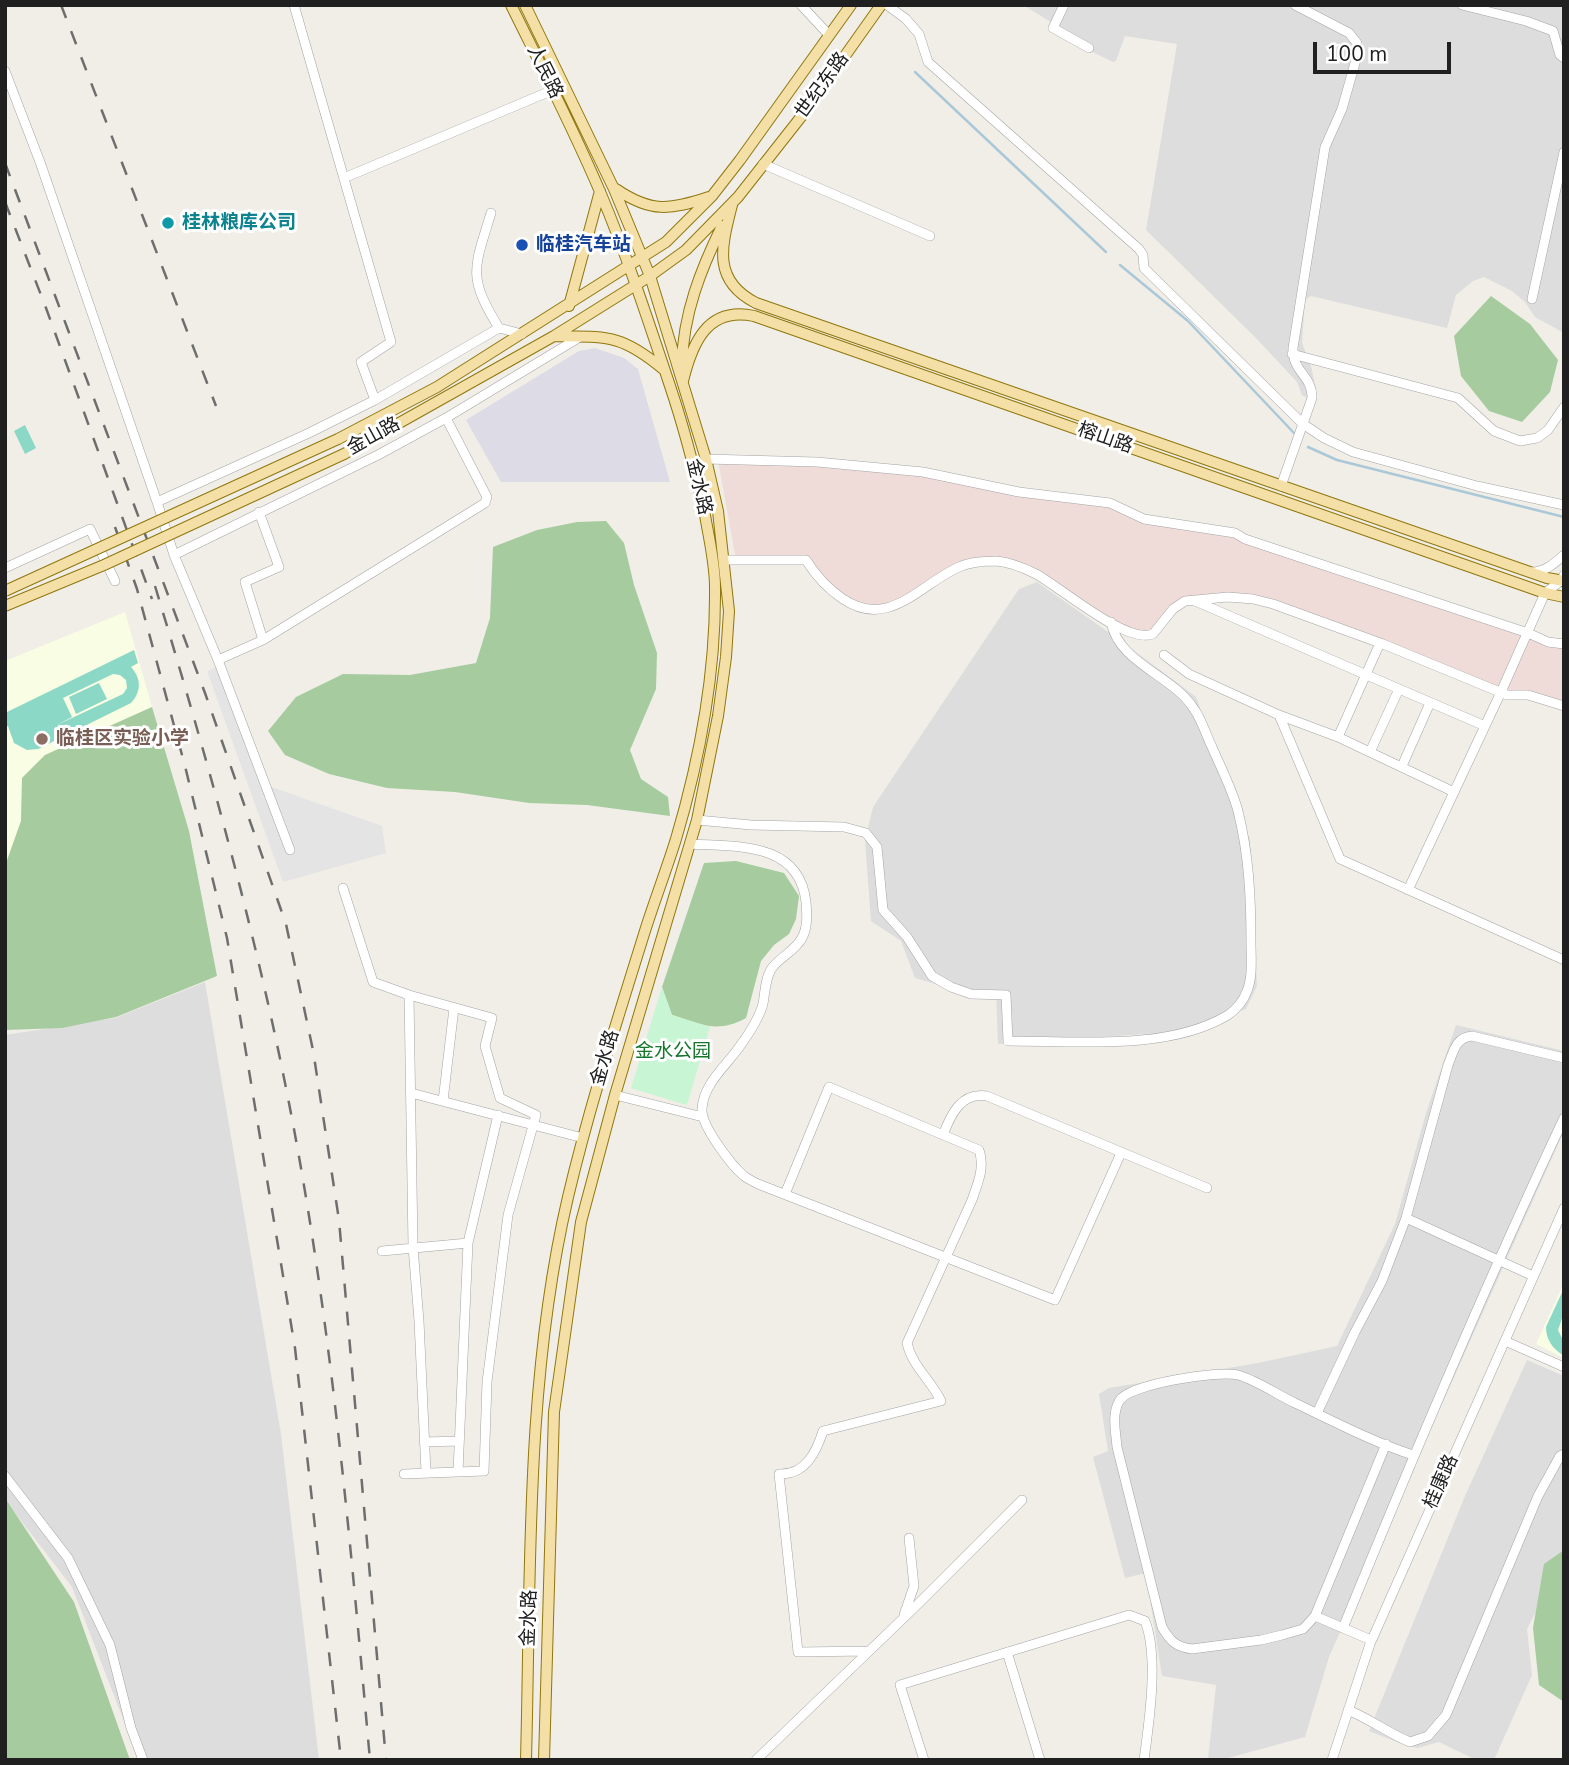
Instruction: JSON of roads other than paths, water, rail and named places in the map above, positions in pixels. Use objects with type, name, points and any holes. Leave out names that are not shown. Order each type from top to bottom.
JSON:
[{"type":"main road","name":"人民路","points":[[511,5],[577,139],[628,266]]},
{"type":"main road","name":"人民路","points":[[525,5],[589,134],[642,259]]},
{"type":"main road","name":"世纪东路","points":[[732,205],[808,108],[881,5]]},
{"type":"main road","name":"世纪东路","points":[[712,196],[829,35],[847,6]]},
{"type":"main road","points":[[614,189],[633,201],[659,208],[687,205],[712,196]]},
{"type":"main road","points":[[569,306],[600,191]]},
{"type":"main road","name":"金山路","points":[[5,591],[338,439],[437,387],[642,259],[666,242],[712,196]]},
{"type":"main road","points":[[682,384],[682,349],[696,283],[732,205]]},
{"type":"main road","name":"金山路","points":[[5,606],[104,565],[344,454],[554,336],[650,276],[686,250],[732,205]]},
{"type":"main road","name":"榕山路","points":[[732,205],[722,256],[732,284],[745,297],[1280,486],[1528,571],[1563,579]]},
{"type":"main road","name":"金水路","points":[[544,1760],[554,1412],[581,1222],[615,1095],[691,844],[711,759],[726,657],[729,611],[718,511],[706,459],[650,276],[642,259]]},
{"type":"main road","name":"金水路","points":[[526,1760],[533,1503],[540,1381],[561,1238],[583,1138],[611,1039],[691,784],[707,703],[715,584],[710,542],[686,433],[628,266]]},
{"type":"main road","name":"榕山路","points":[[682,384],[692,348],[711,324],[743,313],[1545,593],[1564,597]]},
{"type":"main road","points":[[554,336],[602,337],[634,346],[665,370]]},
{"type":"street","points":[[294,5],[391,342],[361,362],[375,400]]},
{"type":"street","points":[[801,5],[829,35]]},
{"type":"street","points":[[887,5],[906,19],[919,34],[928,62],[1139,249],[1143,255],[1144,268],[1303,424],[1353,452],[1477,486],[1564,505]]},
{"type":"street","points":[[1064,5],[1053,28],[1089,48]]},
{"type":"street","points":[[1462,5],[1553,30],[1560,55],[1564,58]]},
{"type":"street","points":[[1280,486],[1309,408],[1312,389],[1294,365],[1292,354],[1325,147],[1342,108],[1359,49],[1354,37],[1349,33],[1301,6]]},
{"type":"street","points":[[5,71],[45,175],[174,555],[218,660],[290,850]]},
{"type":"street","points":[[344,178],[553,90]]},
{"type":"street","points":[[1532,299],[1564,152]]},
{"type":"street","points":[[763,164],[930,236]]},
{"type":"street","points":[[491,212],[477,257],[476,272],[480,294],[499,328]]},
{"type":"street","points":[[157,502],[375,400],[499,328],[522,334]]},
{"type":"street","points":[[174,555],[378,456],[580,337]]},
{"type":"street","points":[[1292,354],[1458,398],[1494,430],[1520,441],[1537,438],[1548,430],[1564,407]]},
{"type":"street","points":[[218,660],[263,640],[485,503],[487,497],[446,418]]},
{"type":"street","points":[[706,459],[817,462],[923,472],[1019,492],[1110,503],[1144,519],[1235,533],[1245,539],[1548,642],[1564,645]]},
{"type":"street","points":[[259,512],[278,567],[245,582],[263,640]]},
{"type":"street","points":[[5,568],[90,529],[115,581]]},
{"type":"street","points":[[1528,571],[1539,572],[1554,565],[1564,555]]},
{"type":"street","points":[[724,560],[806,560],[818,577],[836,594],[857,607],[871,609],[899,604],[960,566],[984,561],[1001,562],[1019,566],[1039,576],[1081,606],[1141,636],[1150,636],[1179,603],[1228,597],[1253,599],[1380,643],[1507,695],[1528,695],[1564,706]]},
{"type":"street","points":[[1408,890],[1538,607],[1545,593],[1563,579]]},
{"type":"street","points":[[1531,588],[1538,607]]},
{"type":"street","points":[[1538,607],[1549,599],[1564,597]]},
{"type":"street","points":[[1194,600],[1485,726]]},
{"type":"street","points":[[697,820],[751,825],[844,827],[866,833],[877,847],[881,904],[886,916],[907,937],[932,976],[971,994],[1006,995],[1008,1041],[1149,1040],[1184,1033],[1222,1018],[1243,1000],[1251,973],[1251,886],[1237,808],[1194,709],[1179,693],[1124,649],[1111,622]]},
{"type":"street","points":[[1338,737],[1380,643]]},
{"type":"street","points":[[1164,655],[1189,674],[1279,715],[1338,737],[1454,792]]},
{"type":"street","points":[[1370,752],[1399,689]]},
{"type":"street","points":[[1402,766],[1430,703]]},
{"type":"street","points":[[1279,715],[1340,859],[1564,961]]},
{"type":"street","points":[[691,844],[751,848],[771,853],[785,860],[796,872],[805,893],[806,929],[801,940],[771,969],[758,1017],[713,1083],[702,1108],[703,1117],[727,1157],[744,1177],[1055,1300],[1121,1153]]},
{"type":"street","points":[[343,888],[373,982],[492,1018],[485,1046],[500,1098],[537,1115],[508,1215],[487,1382],[484,1471],[404,1474]]},
{"type":"street","points":[[409,995],[412,1247],[419,1321],[426,1472]]},
{"type":"street","points":[[443,1101],[454,1008]]},
{"type":"street","points":[[1317,1413],[1382,1281],[1406,1218],[1448,1065],[1458,1042],[1462,1037],[1472,1036],[1564,1058]]},
{"type":"street","points":[[785,1194],[830,1087],[979,1150],[982,1164],[972,1200],[907,1343],[910,1356],[934,1388],[940,1401],[823,1431],[818,1448],[806,1464],[790,1474],[779,1474],[798,1652],[869,1651]]},
{"type":"street","points":[[411,1093],[583,1138]]},
{"type":"street","points":[[615,1095],[703,1117]]},
{"type":"street","points":[[943,1135],[956,1108],[963,1100],[980,1095],[1207,1188]]},
{"type":"street","points":[[458,1472],[468,1243],[498,1115]]},
{"type":"street","points":[[1343,1628],[1413,1455],[1497,1260],[1564,1118]]},
{"type":"street","name":"桂康路","points":[[1332,1760],[1371,1640],[1564,1208]]},
{"type":"street","points":[[1406,1218],[1534,1276]]},
{"type":"street","points":[[382,1251],[468,1243]]},
{"type":"street","points":[[1505,1341],[1564,1367]]},
{"type":"street","points":[[1386,1444],[1315,1616],[1303,1629],[1261,1640],[1192,1649],[1181,1648],[1169,1639],[1162,1627],[1117,1447],[1115,1419],[1119,1400],[1128,1393],[1141,1387],[1211,1375],[1236,1374],[1413,1455]]},
{"type":"street","points":[[424,1442],[459,1441]]},
{"type":"street","points":[[1348,1710],[1369,1719],[1389,1734],[1410,1742],[1427,1736],[1446,1715],[1538,1496],[1560,1456],[1564,1454]]},
{"type":"street","points":[[5,1476],[68,1558],[110,1645],[131,1728],[143,1760]]},
{"type":"street","points":[[756,1760],[1022,1500]]},
{"type":"street","points":[[902,1620],[915,1586],[909,1538]]},
{"type":"street","points":[[925,1760],[900,1685],[1129,1615],[1145,1621],[1150,1632],[1152,1650],[1149,1727],[1144,1760]]},
{"type":"street","points":[[1315,1616],[1371,1640]]},
{"type":"street","points":[[1007,1652],[1040,1760]]},
{"type":"waterway","points":[[915,72],[1106,252]]},
{"type":"waterway","points":[[1120,265],[1188,321],[1294,433]]},
{"type":"waterway","points":[[1308,447],[1337,460],[1564,517]]},
{"type":"railway","points":[[61,5],[216,406]]},
{"type":"railway","points":[[5,163],[205,693],[286,924],[313,1050],[339,1220],[386,1760]]},
{"type":"railway","points":[[5,202],[152,599]]},
{"type":"railway","points":[[115,527],[137,589],[185,766],[227,938],[295,1348],[341,1760]]},
{"type":"railway","points":[[155,586],[211,777],[260,969],[288,1098],[328,1345],[370,1760]]},
{"type":"place","name":"桂林粮库公司","points":[[168,223]]},
{"type":"place","name":"临桂汽车站","points":[[522,245]]},
{"type":"place","name":"临桂区实验小学","points":[[42,739]]},
{"type":"park label","name":"金水公园","points":[[673,1052]]}]
